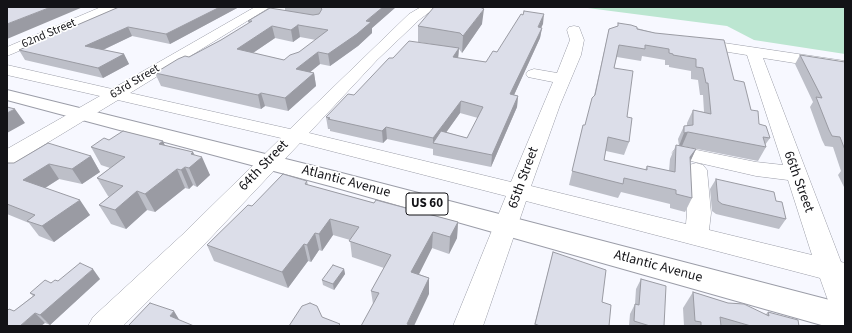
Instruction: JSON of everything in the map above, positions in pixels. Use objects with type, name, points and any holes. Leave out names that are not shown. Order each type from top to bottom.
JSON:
[{"type":"highway","name":"Atlantic Avenue","points":[[7,95],[269,162],[845,318]]},
{"type":"street","name":"62nd Street","points":[[7,52],[112,7]]},
{"type":"street","name":"64th Street","points":[[104,326],[191,242],[293,136],[395,43],[414,17],[429,8]]},
{"type":"street","name":"63rd Street","points":[[7,158],[114,95],[264,11]]},
{"type":"street","name":"65th Street","points":[[468,326],[562,79],[573,55],[577,40],[574,30]]},
{"type":"street","points":[[684,41],[845,66]]},
{"type":"street","name":"66th Street","points":[[753,52],[795,174],[838,273],[845,311]]},
{"type":"street","points":[[7,70],[293,136],[696,236],[838,273]]},
{"type":"street","points":[[534,74],[562,79]]},
{"type":"street","points":[[696,236],[699,213],[689,162],[795,174]]},
{"type":"green space","points":[[580,7],[845,7],[845,54],[754,40],[727,26]]},
{"type":"building","points":[[7,7],[51,7],[7,24]]},
{"type":"building","points":[[119,7],[220,7],[166,34],[128,27],[85,46],[124,54],[98,68],[19,50]]},
{"type":"building","points":[[320,7],[383,7],[366,21],[371,22],[357,34],[328,54],[318,52],[296,69],[314,73],[285,98],[261,93],[258,95],[155,73],[178,59],[185,56],[189,57],[221,40],[270,8],[313,15],[319,14],[322,9]],"holes":[[[298,25],[328,30],[299,52],[290,55],[284,60],[237,49],[272,26],[291,30]]]},
{"type":"building","points":[[434,7],[480,7],[484,9],[463,36],[460,33],[418,26]]},
{"type":"building","points":[[524,11],[544,14],[538,27],[542,28],[510,94],[518,96],[492,155],[433,143],[441,131],[467,138],[483,107],[461,101],[433,138],[386,127],[382,131],[328,119],[330,118],[326,117],[348,94],[354,95],[389,58],[393,58],[409,41],[459,48],[453,57],[486,62],[493,51],[497,52],[521,14],[523,15]]},
{"type":"building","points":[[618,23],[631,25],[637,27],[637,29],[655,33],[724,40],[734,80],[744,82],[751,110],[758,111],[759,124],[766,126],[770,138],[763,137],[766,147],[688,132],[684,133],[684,126],[693,125],[693,110],[711,114],[708,83],[706,83],[703,68],[696,67],[696,59],[673,55],[669,53],[669,49],[645,45],[645,49],[619,45],[614,68],[633,71],[627,117],[632,118],[629,142],[608,137],[604,160],[647,170],[647,166],[675,172],[676,145],[696,149],[690,157],[692,198],[676,194],[676,190],[624,178],[623,184],[572,171],[583,125],[585,125],[592,98],[595,95],[609,29],[618,26]]},
{"type":"building","points":[[800,55],[845,62],[845,150],[840,137],[832,136],[829,130],[816,97],[822,98]]},
{"type":"building","points":[[7,107],[15,109],[7,113]]},
{"type":"building","points":[[123,131],[163,141],[159,144],[193,152],[191,154],[202,157],[189,168],[185,167],[181,170],[177,169],[145,194],[137,191],[115,210],[99,205],[123,186],[97,178],[125,157],[91,147],[104,138],[109,140]]},
{"type":"building","points":[[48,143],[91,156],[72,169],[49,164],[23,180],[80,200],[42,226],[27,221],[35,215],[7,204],[7,163],[14,163]]},
{"type":"building","points":[[283,174],[307,181],[305,184],[374,203],[376,200],[458,222],[450,237],[433,232],[411,272],[429,278],[407,324],[412,326],[361,326],[379,293],[371,291],[391,255],[349,241],[359,227],[330,219],[319,234],[315,233],[307,245],[304,244],[282,272],[207,245],[248,205],[252,206]]},
{"type":"building","points":[[716,179],[774,192],[776,201],[782,202],[786,219],[722,204],[718,201]]},
{"type":"building","points":[[553,252],[606,270],[602,302],[611,305],[609,326],[540,326],[535,324]]},
{"type":"building","points":[[80,263],[93,269],[40,315],[35,313],[20,326],[7,326],[7,311],[9,309],[14,311],[35,295],[30,293],[45,280],[51,283],[55,280],[58,281]]},
{"type":"building","points":[[333,265],[344,269],[333,284],[322,280]]},
{"type":"building","points":[[641,279],[666,286],[664,326],[650,326],[634,321],[635,304],[639,305]]},
{"type":"building","points":[[693,292],[728,303],[744,304],[769,316],[768,312],[798,320],[799,326],[751,326],[720,317],[721,326],[701,326],[701,322],[695,321]]},
{"type":"building","points":[[150,303],[174,311],[170,316],[194,326],[128,326]]},
{"type":"building","points":[[310,303],[317,306],[322,317],[340,324],[338,326],[289,326],[302,306]]}]
